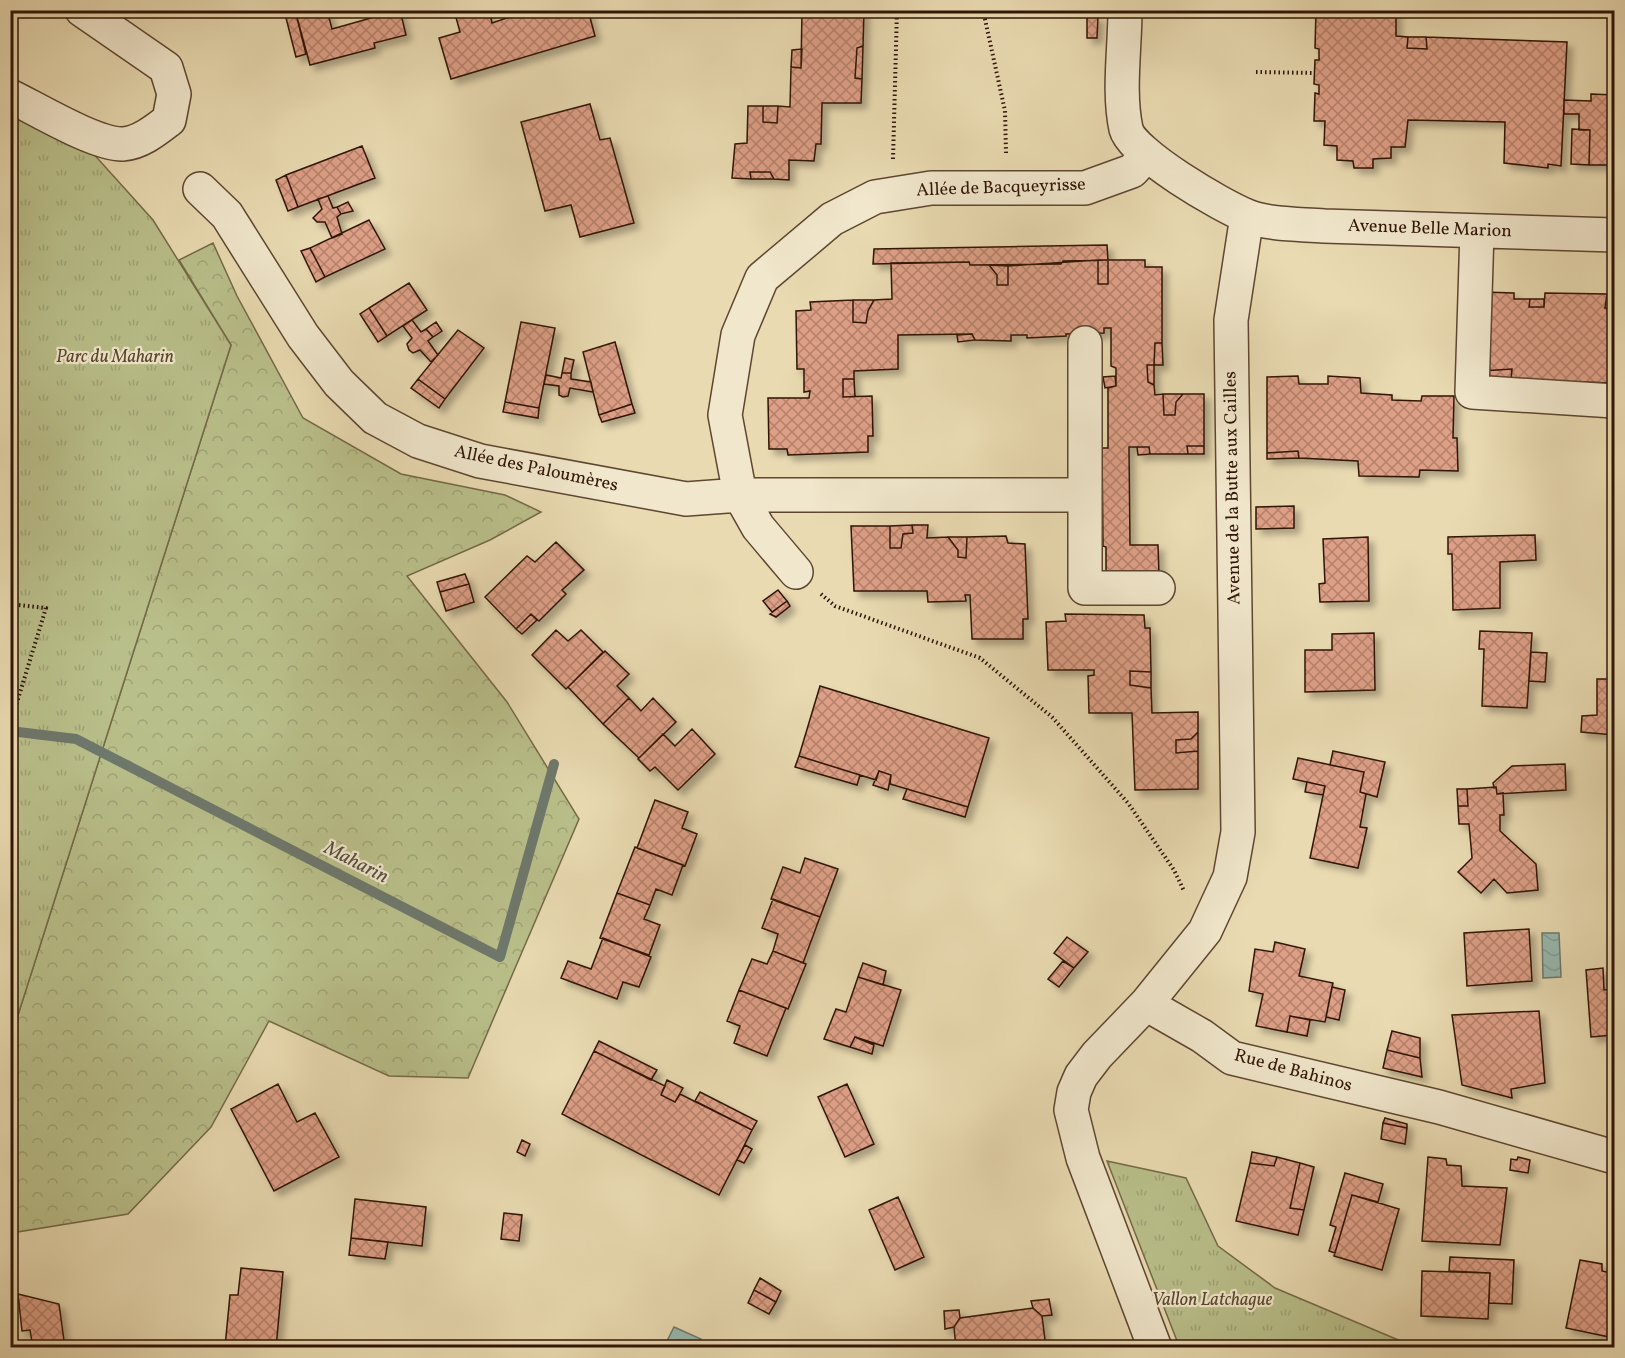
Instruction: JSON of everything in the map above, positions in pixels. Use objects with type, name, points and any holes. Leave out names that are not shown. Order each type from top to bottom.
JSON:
[{"type":"street","points":[[10,96],[98,139],[124,144],[148,136],[169,120],[174,93],[166,68],[82,10]]},
{"type":"street","points":[[1125,10],[1126,131],[1134,145],[1146,156],[1247,216]]},
{"type":"street","name":"Allée de Bacqueyrisse","points":[[796,572],[758,527],[740,495],[725,415],[738,335],[762,278],[824,225],[875,197],[931,188],[1084,188],[1132,171],[1146,156]]},
{"type":"street","name":"Allée des Paloumères","points":[[200,189],[227,215],[303,336],[339,383],[375,418],[418,441],[480,461],[686,499],[740,495],[1085,495]]},
{"type":"street","name":"Avenue Belle Marion","points":[[1247,216],[1281,223],[1324,226],[1614,235]]},
{"type":"street","name":"Avenue de la Butte aux Cailles","points":[[1146,1004],[1205,931],[1230,877],[1238,832],[1231,320],[1247,216]]},
{"type":"street","points":[[1477,231],[1472,393],[1614,401]]},
{"type":"street","points":[[1085,344],[1085,588],[1158,588]]},
{"type":"street","points":[[1146,1004],[1097,1055],[1081,1076],[1074,1092],[1071,1110],[1083,1158],[1155,1347]]},
{"type":"street","name":"Rue de Bahinos","points":[[1146,1004],[1202,1036],[1232,1058],[1439,1107],[1614,1157]]},
{"type":"path","points":[[893,163],[897,10]]},
{"type":"path","points":[[983,10],[1005,111],[1007,162]]},
{"type":"path","points":[[1256,72],[1315,73]]},
{"type":"path","points":[[796,572],[835,606],[980,658],[1052,717],[1128,803],[1174,870],[1205,931]]},
{"type":"path","points":[[10,604],[46,608],[10,725]]},
{"type":"green space","name":"Parc du Maharin","points":[[11,114],[91,151],[153,220],[231,345],[11,1037]]},
{"type":"green space","points":[[213,243],[237,296],[303,418],[401,474],[505,495],[541,512],[490,540],[407,576],[507,702],[579,819],[468,1078],[389,1076],[269,1021],[211,1127],[128,1214],[11,1233],[11,1037],[231,345],[179,260]]},
{"type":"green space","name":"Vallon Latchague","points":[[1107,1161],[1186,1178],[1218,1246],[1275,1288],[1415,1347],[1179,1346]]},
{"type":"water","points":[[1542,933],[1559,933],[1561,977],[1543,978]]},
{"type":"water","points":[[674,1327],[701,1339],[697,1347],[664,1347]]},
{"type":"building","points":[[284,10],[295,10],[306,54],[296,57]]},
{"type":"building","points":[[295,10],[327,10],[332,29],[371,18],[368,10],[400,10],[406,35],[374,43],[375,48],[310,65]]},
{"type":"building","points":[[454,10],[489,10],[492,23],[531,10],[588,10],[595,36],[451,79],[439,38],[460,32]]},
{"type":"building","points":[[802,10],[864,10],[863,46],[857,48],[855,78],[862,79],[861,103],[822,103],[821,144],[816,144],[814,161],[789,160],[789,180],[774,179],[770,172],[750,172],[751,179],[732,178],[735,144],[747,143],[748,106],[763,106],[763,122],[777,123],[778,106],[790,107],[791,67],[801,68]]},
{"type":"building","points":[[1316,10],[1396,10],[1396,36],[1408,37],[1407,48],[1427,49],[1426,37],[1567,42],[1561,166],[1548,164],[1548,168],[1504,163],[1505,122],[1408,120],[1405,147],[1391,147],[1391,158],[1373,159],[1373,168],[1354,168],[1353,161],[1337,160],[1337,146],[1324,145],[1325,121],[1314,121],[1315,93],[1319,94],[1319,85],[1314,84],[1315,60],[1319,60],[1319,49],[1315,48]]},
{"type":"building","points":[[1087,16],[1098,16],[1097,38],[1087,38]]},
{"type":"building","points":[[1408,37],[1426,37],[1427,49],[1407,48]]},
{"type":"building","points":[[863,46],[862,79],[855,78],[857,48]]},
{"type":"building","points":[[802,49],[801,68],[791,67],[792,50]]},
{"type":"building","points":[[1591,94],[1614,95],[1614,165],[1589,165],[1590,130],[1579,130],[1579,114],[1564,114],[1564,100],[1591,101]]},
{"type":"building","points":[[590,104],[600,140],[610,138],[634,223],[580,237],[571,205],[545,211],[521,122]]},
{"type":"building","points":[[763,106],[778,106],[777,123],[763,122]]},
{"type":"building","points":[[1572,129],[1590,130],[1589,165],[1571,164]]},
{"type":"building","points":[[362,146],[375,178],[298,207],[286,175]]},
{"type":"building","points":[[750,172],[770,172],[774,179],[751,179]]},
{"type":"building","points":[[286,175],[298,207],[288,211],[276,180]]},
{"type":"building","points":[[328,196],[333,208],[337,207],[341,214],[337,217],[342,234],[332,238],[325,222],[317,222],[313,218],[322,209],[318,199]]},
{"type":"building","points":[[348,202],[353,211],[341,214],[337,207]]},
{"type":"building","points":[[369,220],[385,249],[325,277],[310,248]]},
{"type":"building","points":[[1107,245],[1108,260],[1063,261],[1061,264],[970,265],[969,262],[873,264],[874,249]]},
{"type":"building","points":[[310,248],[325,277],[316,282],[301,251]]},
{"type":"building","points":[[1098,260],[1108,260],[1108,284],[1098,284]]},
{"type":"building","points":[[1098,260],[1098,284],[1108,284],[1108,260],[1145,260],[1145,267],[1162,267],[1162,343],[1155,343],[1154,365],[1147,365],[1148,382],[1154,385],[1155,395],[1163,394],[1164,415],[1175,415],[1176,402],[1183,394],[1204,394],[1204,446],[1187,446],[1188,454],[1150,454],[1149,447],[1129,447],[1130,545],[1158,545],[1159,575],[1106,575],[1106,547],[1103,546],[1102,448],[1108,448],[1108,388],[1116,386],[1116,368],[1111,366],[1111,328],[1104,328],[1104,333],[1066,334],[1066,336],[1027,338],[1027,335],[1011,335],[1011,341],[975,340],[972,334],[898,335],[898,369],[854,371],[854,379],[843,379],[843,397],[872,396],[873,436],[868,436],[868,452],[788,455],[787,449],[769,449],[768,398],[809,398],[810,391],[804,392],[804,369],[797,369],[796,311],[811,310],[810,302],[853,300],[853,322],[866,323],[868,311],[874,300],[892,299],[891,263],[969,262],[970,265],[989,265],[997,275],[997,285],[1008,285],[1008,266]]},
{"type":"building","points":[[989,265],[1008,266],[1008,285],[997,285],[997,275]]},
{"type":"building","points":[[409,283],[427,310],[387,336],[369,308]]},
{"type":"building","points":[[1483,292],[1514,293],[1514,299],[1530,299],[1529,307],[1544,307],[1545,293],[1607,294],[1605,308],[1614,309],[1614,383],[1511,380],[1512,369],[1481,371]]},
{"type":"building","points":[[1530,299],[1544,299],[1544,307],[1529,307]]},
{"type":"building","points":[[853,300],[874,300],[868,311],[866,323],[853,322]]},
{"type":"building","points":[[369,308],[387,336],[378,342],[360,314]]},
{"type":"building","points":[[412,320],[421,332],[426,329],[433,337],[428,341],[438,355],[431,362],[420,350],[413,353],[409,350],[407,344],[412,338],[403,326]]},
{"type":"building","points":[[436,322],[442,331],[433,337],[426,329]]},
{"type":"building","points":[[521,322],[555,328],[539,408],[505,402]]},
{"type":"building","points":[[458,330],[484,348],[445,399],[418,379]]},
{"type":"building","points":[[972,334],[975,340],[958,342],[957,335]]},
{"type":"building","points":[[615,342],[632,404],[599,415],[583,352]]},
{"type":"building","points":[[1155,343],[1162,343],[1163,365],[1154,365]]},
{"type":"building","points":[[565,358],[574,360],[571,373],[562,373]]},
{"type":"building","points":[[1147,365],[1154,365],[1154,385],[1148,382]]},
{"type":"building","points":[[1512,369],[1511,380],[1481,379],[1481,371]]},
{"type":"building","points":[[562,373],[571,373],[571,379],[591,382],[593,392],[570,388],[568,396],[563,397],[559,395],[559,386],[544,384],[546,375],[561,378]]},
{"type":"building","points":[[1115,376],[1116,386],[1105,388],[1103,377]]},
{"type":"building","points":[[1298,376],[1299,384],[1328,384],[1328,376],[1360,378],[1361,393],[1392,395],[1392,400],[1421,401],[1422,396],[1454,396],[1453,438],[1457,438],[1458,471],[1420,470],[1419,477],[1359,476],[1358,461],[1299,458],[1298,451],[1267,453],[1267,377]]},
{"type":"building","points":[[418,379],[445,399],[439,408],[411,388]]},
{"type":"building","points":[[843,379],[854,379],[855,397],[843,397]]},
{"type":"building","points":[[1163,394],[1183,394],[1176,402],[1175,415],[1164,415]]},
{"type":"building","points":[[505,402],[539,408],[538,418],[503,412]]},
{"type":"building","points":[[632,404],[635,413],[602,422],[599,415]]},
{"type":"building","points":[[1187,446],[1204,446],[1204,454],[1188,454]]},
{"type":"building","points":[[1137,447],[1149,447],[1150,454],[1138,455]]},
{"type":"building","points":[[1298,451],[1299,458],[1267,459],[1267,453]]},
{"type":"building","points":[[1294,506],[1294,528],[1256,529],[1256,507]]},
{"type":"building","points":[[912,525],[928,525],[927,538],[948,537],[958,550],[958,557],[966,558],[967,537],[1006,536],[1008,543],[1025,544],[1028,619],[1023,619],[1023,639],[972,639],[970,595],[965,595],[966,601],[928,602],[927,591],[854,591],[851,526],[890,526],[890,548],[901,548],[903,534],[913,533]]},
{"type":"building","points":[[912,525],[913,533],[903,534],[901,548],[890,548],[890,526]]},
{"type":"building","points":[[1535,535],[1536,560],[1500,562],[1500,608],[1453,610],[1452,554],[1448,554],[1448,537]]},
{"type":"building","points":[[948,537],[967,537],[966,558],[958,557],[958,550]]},
{"type":"building","points":[[1368,537],[1369,601],[1320,602],[1319,584],[1325,583],[1323,539]]},
{"type":"building","points":[[556,542],[584,570],[562,590],[566,594],[539,621],[531,614],[516,629],[485,597],[527,556],[535,562]]},
{"type":"building","points":[[465,574],[469,584],[440,592],[437,582]]},
{"type":"building","points":[[469,584],[474,602],[446,611],[440,592]]},
{"type":"building","points":[[778,590],[787,601],[772,612],[763,601]]},
{"type":"building","points":[[787,601],[790,606],[776,617],[770,614]]},
{"type":"building","points":[[531,614],[537,620],[522,634],[516,629]]},
{"type":"building","points":[[1065,614],[1144,615],[1145,628],[1150,628],[1151,672],[1130,671],[1130,685],[1151,688],[1152,713],[1198,712],[1198,732],[1191,739],[1176,740],[1176,753],[1198,751],[1198,789],[1135,790],[1132,713],[1089,713],[1088,676],[1094,675],[1094,670],[1048,670],[1046,622],[1066,621]]},
{"type":"building","points":[[556,630],[568,641],[581,630],[603,652],[566,689],[532,655]]},
{"type":"building","points":[[1480,631],[1532,633],[1527,708],[1482,706],[1484,649],[1479,649]]},
{"type":"building","points":[[1374,633],[1375,690],[1305,692],[1305,650],[1332,650],[1332,634]]},
{"type":"building","points":[[605,651],[629,674],[617,686],[629,698],[603,724],[568,687]]},
{"type":"building","points":[[1531,652],[1547,653],[1545,682],[1529,681]]},
{"type":"building","points":[[1130,671],[1151,672],[1151,688],[1130,685]]},
{"type":"building","points":[[1597,679],[1614,679],[1614,735],[1581,732],[1582,716],[1597,715]]},
{"type":"building","points":[[820,686],[989,738],[968,807],[890,784],[891,775],[879,771],[876,780],[799,756]]},
{"type":"building","points":[[629,698],[641,711],[653,698],[676,722],[639,758],[603,724]]},
{"type":"building","points":[[692,729],[715,754],[678,790],[655,767],[650,771],[638,759],[663,734],[675,746]]},
{"type":"building","points":[[1198,732],[1198,751],[1176,753],[1176,740],[1191,739]]},
{"type":"building","points":[[1333,751],[1385,762],[1377,797],[1360,792],[1364,772],[1330,765]]},
{"type":"building","points":[[799,756],[860,775],[857,785],[795,767]]},
{"type":"building","points":[[1298,758],[1364,772],[1360,792],[1366,794],[1360,827],[1367,828],[1358,868],[1310,858],[1325,786],[1293,779]]},
{"type":"building","points":[[1565,764],[1566,790],[1497,794],[1496,787],[1494,788],[1493,783],[1512,766]]},
{"type":"building","points":[[879,771],[891,775],[888,790],[873,785]]},
{"type":"building","points":[[1307,782],[1325,786],[1323,795],[1305,792]]},
{"type":"building","points":[[1496,787],[1497,794],[1503,793],[1504,815],[1500,815],[1500,831],[1536,864],[1538,890],[1507,893],[1494,879],[1481,893],[1458,872],[1472,858],[1469,824],[1459,824],[1458,806],[1468,806],[1467,789]]},
{"type":"building","points":[[907,789],[968,807],[965,817],[903,799]]},
{"type":"building","points":[[1457,789],[1467,789],[1468,806],[1458,806]]},
{"type":"building","points":[[655,800],[688,812],[682,828],[697,834],[685,866],[637,848]]},
{"type":"building","points":[[635,847],[683,865],[672,895],[656,889],[650,905],[617,893]]},
{"type":"building","points":[[805,858],[838,869],[820,917],[771,899],[783,867],[800,873]]},
{"type":"building","points":[[617,893],[650,905],[644,919],[660,925],[649,955],[600,938]]},
{"type":"building","points":[[773,899],[820,917],[803,963],[773,951],[778,934],[762,928]]},
{"type":"building","points":[[1529,929],[1532,981],[1467,986],[1464,933]]},
{"type":"building","points":[[1067,937],[1088,952],[1074,968],[1054,953]]},
{"type":"building","points":[[603,938],[651,957],[639,987],[623,982],[617,999],[561,978],[568,961],[591,969]]},
{"type":"building","points":[[1275,942],[1305,949],[1299,976],[1333,983],[1325,1022],[1290,1016],[1287,1032],[1256,1026],[1263,994],[1249,991],[1255,949],[1273,952]]},
{"type":"building","points":[[773,951],[806,964],[788,1009],[739,990],[752,959],[767,964]]},
{"type":"building","points":[[1063,961],[1074,968],[1059,987],[1048,979]]},
{"type":"building","points":[[863,963],[886,971],[883,985],[858,977]]},
{"type":"building","points":[[1603,968],[1604,990],[1614,989],[1614,1035],[1591,1037],[1586,970]]},
{"type":"building","points":[[858,977],[901,990],[883,1046],[855,1037],[850,1047],[824,1039],[836,1009],[846,1012]]},
{"type":"building","points":[[1332,987],[1345,990],[1339,1020],[1326,1017]]},
{"type":"building","points":[[739,990],[786,1008],[767,1056],[734,1043],[740,1026],[727,1021]]},
{"type":"building","points":[[1539,1011],[1545,1083],[1511,1089],[1512,1098],[1462,1085],[1452,1015]]},
{"type":"building","points":[[1290,1016],[1310,1020],[1307,1036],[1287,1032]]},
{"type":"building","points":[[1392,1031],[1420,1038],[1420,1058],[1387,1050]]},
{"type":"building","points":[[855,1037],[874,1045],[872,1054],[850,1047]]},
{"type":"building","points":[[599,1041],[657,1070],[651,1080],[594,1051]]},
{"type":"building","points":[[1387,1050],[1420,1058],[1422,1077],[1383,1068]]},
{"type":"building","points":[[594,1051],[665,1086],[661,1095],[675,1102],[680,1094],[752,1130],[719,1195],[562,1114]]},
{"type":"building","points":[[667,1080],[683,1088],[675,1102],[661,1095]]},
{"type":"building","points":[[278,1084],[297,1122],[315,1113],[339,1157],[274,1191],[231,1109]]},
{"type":"building","points":[[847,1084],[874,1144],[845,1157],[818,1097]]},
{"type":"building","points":[[700,1092],[757,1121],[752,1130],[695,1101]]},
{"type":"building","points":[[1385,1118],[1407,1124],[1407,1128],[1383,1123]]},
{"type":"building","points":[[1383,1123],[1407,1128],[1405,1144],[1381,1139]]},
{"type":"building","points":[[522,1140],[530,1144],[525,1156],[517,1152]]},
{"type":"building","points":[[745,1145],[752,1149],[744,1163],[737,1160]]},
{"type":"building","points":[[1252,1152],[1277,1157],[1274,1166],[1250,1163]]},
{"type":"building","points":[[1277,1157],[1300,1163],[1290,1208],[1304,1210],[1298,1235],[1236,1221],[1250,1163],[1274,1166]]},
{"type":"building","points":[[1428,1157],[1446,1159],[1447,1165],[1461,1166],[1462,1186],[1507,1188],[1500,1245],[1422,1241]]},
{"type":"building","points":[[1518,1157],[1530,1160],[1528,1173],[1510,1170],[1511,1159],[1517,1160]]},
{"type":"building","points":[[1300,1163],[1314,1167],[1304,1210],[1290,1208]]},
{"type":"building","points":[[1345,1173],[1383,1184],[1378,1202],[1352,1195],[1335,1253],[1329,1251],[1336,1227],[1330,1225]]},
{"type":"building","points":[[1352,1195],[1399,1209],[1382,1270],[1334,1256]]},
{"type":"building","points":[[898,1197],[924,1257],[895,1270],[869,1210]]},
{"type":"building","points":[[355,1199],[426,1207],[422,1246],[351,1238]]},
{"type":"building","points":[[504,1213],[522,1215],[519,1241],[501,1239]]},
{"type":"building","points":[[351,1238],[388,1242],[385,1259],[349,1255]]},
{"type":"building","points":[[1450,1257],[1514,1260],[1512,1304],[1489,1303],[1490,1273],[1449,1271]]},
{"type":"building","points":[[1580,1260],[1602,1264],[1602,1271],[1614,1274],[1614,1338],[1566,1328]]},
{"type":"building","points":[[241,1268],[283,1272],[276,1348],[225,1347],[230,1295],[238,1295]]},
{"type":"building","points":[[1422,1271],[1490,1273],[1488,1319],[1421,1316]]},
{"type":"building","points":[[760,1278],[781,1291],[776,1302],[754,1290]]},
{"type":"building","points":[[754,1290],[776,1302],[769,1314],[748,1303]]},
{"type":"building","points":[[18,1294],[59,1304],[65,1348],[33,1348],[30,1330],[22,1331]]},
{"type":"building","points":[[1049,1299],[1052,1315],[1042,1316],[1033,1308],[1031,1301]]},
{"type":"building","points":[[1033,1308],[1042,1316],[1046,1348],[956,1348],[954,1327],[960,1318]]},
{"type":"building","points":[[959,1310],[960,1318],[954,1327],[945,1329],[944,1311]]},
{"type":"waterway","name":"Maharin","points":[[10,731],[76,739],[500,957],[554,764]]}]
